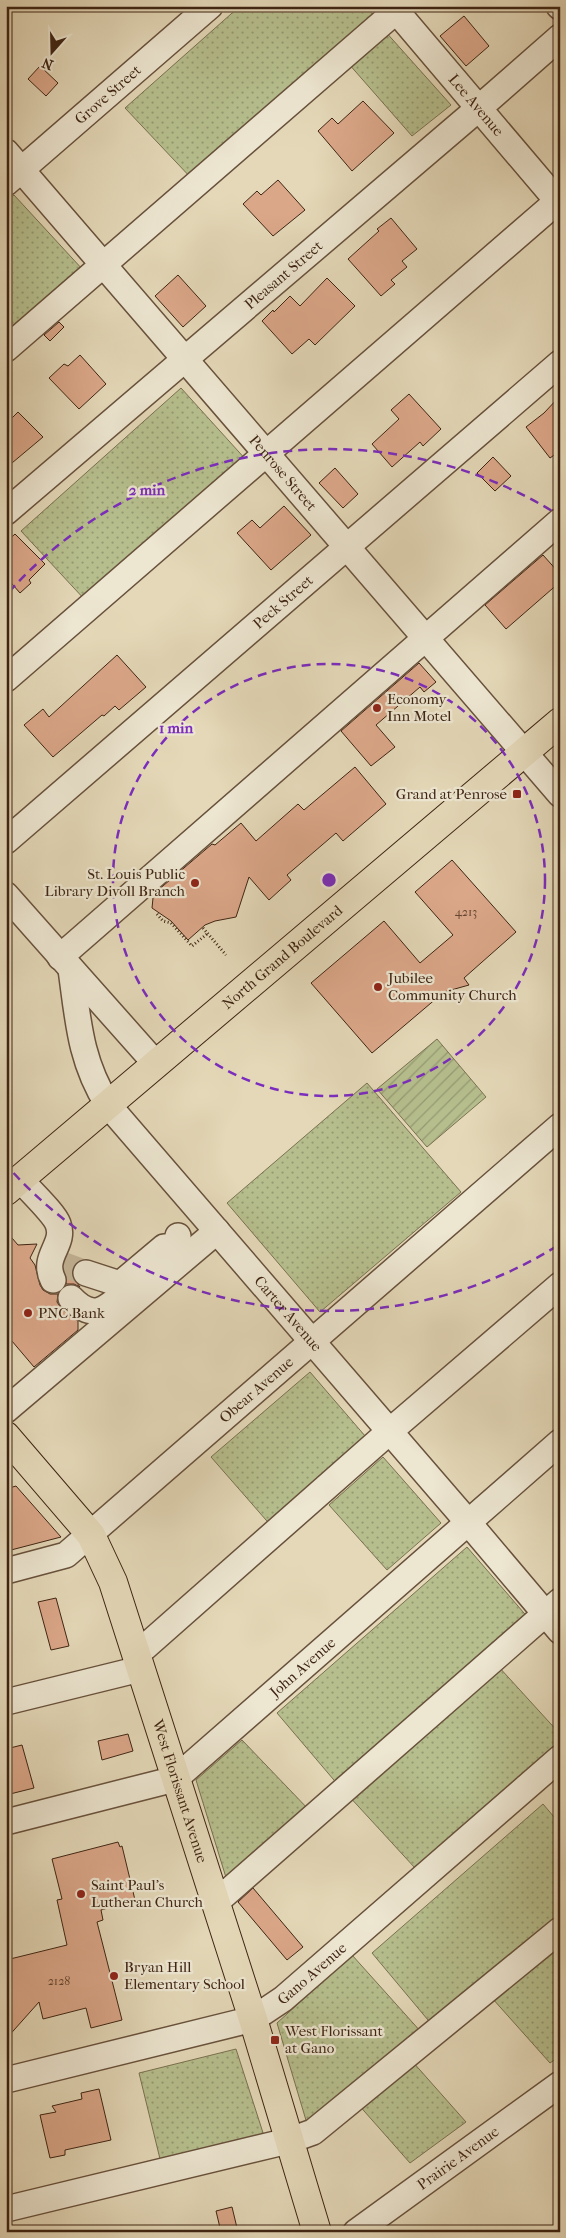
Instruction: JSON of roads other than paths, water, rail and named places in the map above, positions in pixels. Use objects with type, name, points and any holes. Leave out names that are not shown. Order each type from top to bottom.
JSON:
[{"type":"main road","name":"North Grand Boulevard","points":[[13,1185],[560,722]]},
{"type":"main road","name":"West Florissant Avenue","points":[[7,1438],[92,1535],[113,1582],[253,2019],[317,2232]]},
{"type":"street","name":"Grove Street","points":[[12,168],[210,6]]},
{"type":"street","name":"Lee Avenue","points":[[394,9],[559,201]]},
{"type":"street","points":[[6,348],[394,9]]},
{"type":"street","name":"Pleasant Street","points":[[6,512],[560,37]]},
{"type":"street","name":"Penrose Street","points":[[12,168],[103,263],[186,358],[265,455],[558,790]]},
{"type":"street","points":[[6,679],[559,201]]},
{"type":"street","name":"Peck Street","points":[[6,841],[560,363]]},
{"type":"street","points":[[65,963],[560,521]]},
{"type":"street","points":[[6,895],[156,1064]]},
{"type":"street","name":"Carter Avenue","points":[[65,963],[84,1051],[95,1085],[108,1105],[467,1521],[555,1615]]},
{"type":"street","name":"Obear Avenue","points":[[6,1571],[66,1555],[92,1535],[560,1126]]},
{"type":"street","points":[[13,1185],[57,1222],[60,1237],[55,1266]]},
{"type":"street","points":[[86,1272],[120,1284],[178,1236],[209,1223]]},
{"type":"street","points":[[6,1410],[209,1223]]},
{"type":"street","points":[[71,1298],[80,1308],[88,1311],[106,1309],[172,1254],[176,1247],[178,1236]]},
{"type":"street","points":[[6,1702],[138,1662],[390,1431],[560,1285]]},
{"type":"street","name":"John Avenue","points":[[6,1822],[175,1779],[467,1521],[560,1442]]},
{"type":"street","points":[[216,1903],[555,1615]]},
{"type":"street","name":"Gano Avenue","points":[[6,2080],[253,2019],[290,1993],[560,1758]]},
{"type":"street","points":[[6,2209],[288,2140],[313,2132],[560,1930]]},
{"type":"street","name":"Prairie Avenue","points":[[356,2232],[560,2084]]},
{"type":"tunnel","points":[[62,1264],[86,1273]]},
{"type":"place","name":"Economy Inn Motel","points":[[377,708]]},
{"type":"place","name":"Grand at Penrose","points":[[517,794]]},
{"type":"place","name":"St. Louis Public Library Divoll Branch","points":[[195,883]]},
{"type":"place","name":"Jubilee Community Church","points":[[378,987]]},
{"type":"place","name":"PNC Bank","points":[[28,1313]]},
{"type":"place","name":"Saint Paul's Lutheran Church","points":[[81,1894]]},
{"type":"place","name":"Bryan Hill Elementary School","points":[[114,1976]]},
{"type":"place","name":"West Florissant at Gano","points":[[275,2040]]}]
